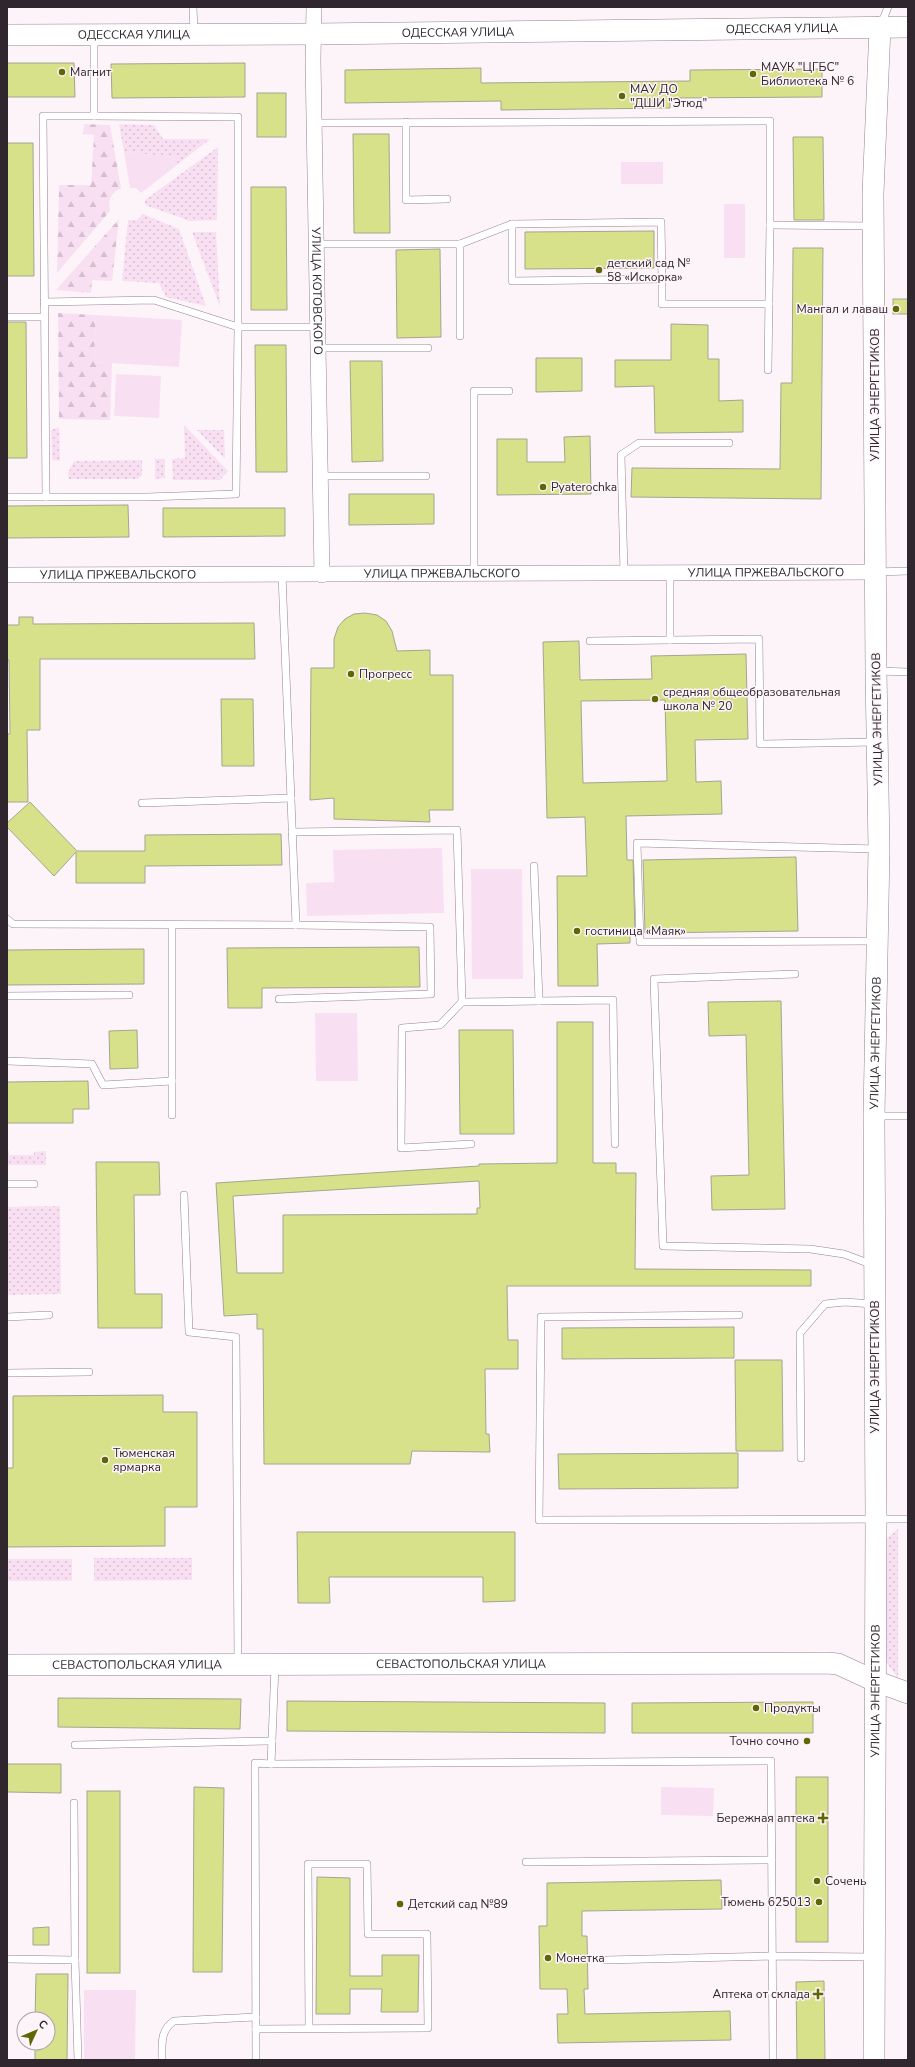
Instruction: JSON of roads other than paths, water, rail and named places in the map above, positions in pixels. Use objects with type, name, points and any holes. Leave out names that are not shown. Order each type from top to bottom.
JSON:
[{"type":"street","name":"УЛИЦА КОТОВСКОГО","points":[[314,7],[314,123],[322,575]]},
{"type":"street","name":"УЛИЦА ЭНЕРГЕТИКОВ","points":[[874,2060],[876,1519],[874,1116],[876,941],[879,849],[876,671],[874,226],[877,73],[880,27]]},
{"type":"street","name":"ОДЕССКАЯ УЛИЦА","points":[[7,35],[314,34],[908,27]]},
{"type":"street","name":"УЛИЦА ПРЖЕВАЛЬСКОГО","points":[[7,575],[876,572]]},
{"type":"street","name":"СЕВАСТОПОЛЬСКАЯ УЛИЦА","points":[[7,1665],[826,1663],[838,1664],[875,1681],[908,1693]]},
{"type":"lane","points":[[193,7],[195,34]]},
{"type":"lane","points":[[880,27],[888,7]]},
{"type":"lane","points":[[94,35],[94,116]]},
{"type":"lane","points":[[7,497],[46,497],[146,497],[236,494],[238,117],[43,116],[46,497]]},
{"type":"lane","points":[[314,123],[770,121],[768,370]]},
{"type":"lane","points":[[406,122],[406,200],[447,200]]},
{"type":"lane","points":[[317,244],[460,244],[512,224],[661,222],[662,304],[769,304]]},
{"type":"lane","points":[[512,224],[512,281],[662,280]]},
{"type":"lane","points":[[770,225],[874,226]]},
{"type":"lane","points":[[460,244],[460,336]]},
{"type":"lane","points":[[44,302],[154,300],[238,327],[318,327]]},
{"type":"lane","points":[[7,317],[44,317]]},
{"type":"lane","points":[[319,348],[428,348]]},
{"type":"lane","points":[[474,574],[474,391],[509,391]]},
{"type":"lane","points":[[624,573],[621,455],[639,443],[729,443]]},
{"type":"lane","points":[[321,476],[426,476]]},
{"type":"lane","points":[[876,572],[908,571]]},
{"type":"lane","points":[[670,573],[670,640]]},
{"type":"lane","points":[[282,575],[296,924]]},
{"type":"lane","points":[[590,641],[759,639],[760,744],[878,742]]},
{"type":"lane","points":[[876,671],[908,672]]},
{"type":"lane","points":[[142,803],[291,798]]},
{"type":"lane","points":[[292,832],[457,830],[462,1002],[440,1025],[402,1028],[400,1148],[471,1144]]},
{"type":"lane","points":[[876,941],[640,942],[637,843],[879,849]]},
{"type":"lane","points":[[534,866],[539,1001]]},
{"type":"lane","points":[[7,919],[13,924],[296,924],[430,927],[431,994],[279,999]]},
{"type":"lane","points":[[172,925],[172,1115]]},
{"type":"lane","points":[[795,974],[654,979],[663,1246],[810,1249],[844,1254],[875,1265]]},
{"type":"lane","points":[[7,996],[129,995]]},
{"type":"lane","points":[[462,1002],[613,1000],[615,1144]]},
{"type":"lane","points":[[7,1061],[92,1064],[103,1085],[172,1081]]},
{"type":"lane","points":[[874,1116],[908,1116]]},
{"type":"lane","points":[[7,1184],[34,1184]]},
{"type":"lane","points":[[184,1195],[189,1332],[236,1337],[238,1664]]},
{"type":"lane","points":[[801,1458],[800,1333],[825,1304],[845,1302],[875,1304]]},
{"type":"lane","points":[[738,1315],[541,1318],[539,1520],[908,1519]]},
{"type":"lane","points":[[7,1317],[49,1316]]},
{"type":"lane","points":[[7,1373],[89,1372]]},
{"type":"lane","points":[[272,1764],[275,1664]]},
{"type":"lane","points":[[75,1744],[272,1741]]},
{"type":"lane","points":[[256,2060],[255,1763],[771,1761],[773,2060]]},
{"type":"lane","points":[[74,1803],[75,1960],[78,2060]]},
{"type":"lane","points":[[526,1862],[772,1860]]},
{"type":"lane","points":[[256,2029],[309,2029],[428,2028],[427,1934],[368,1934],[367,1864],[308,1864],[309,2029]]},
{"type":"lane","points":[[605,1960],[772,1956],[874,1957]]},
{"type":"lane","points":[[7,1959],[75,1960]]},
{"type":"lane","points":[[162,2060],[163,2033],[167,2025],[174,2021],[256,2017]]},
{"type":"place","name":"Магнит","points":[[62,72]]},
{"type":"place","name":"МАУК \"ЦГБС\" Библиотека № 6","points":[[753,74]]},
{"type":"place","name":"МАУ ДО \"ДШИ \"Этюд\"","points":[[622,96]]},
{"type":"place","name":"детский сад № 58 «Искорка»","points":[[599,270]]},
{"type":"place","name":"Мангал и лаваш","points":[[896,309]]},
{"type":"place","name":"Pyaterochka","points":[[543,487]]},
{"type":"place","name":"Прогресс","points":[[351,674]]},
{"type":"place","name":"средняя общеобразовательная школа № 20","points":[[655,699]]},
{"type":"place","name":"гостиница «Маяк»","points":[[577,931]]},
{"type":"place","name":"Тюменская ярмарка","points":[[105,1460]]},
{"type":"place","name":"Продукты","points":[[756,1708]]},
{"type":"place","name":"Точно сочно","points":[[807,1741]]},
{"type":"place","name":"Бережная аптека","points":[[823,1818]]},
{"type":"place","name":"Сочень","points":[[817,1881]]},
{"type":"place","name":"Тюмень 625013","points":[[819,1902]]},
{"type":"place","name":"Детский сад №89","points":[[400,1904]]},
{"type":"place","name":"Монетка","points":[[548,1958]]},
{"type":"place","name":"Аптека от склада","points":[[818,1994]]}]
